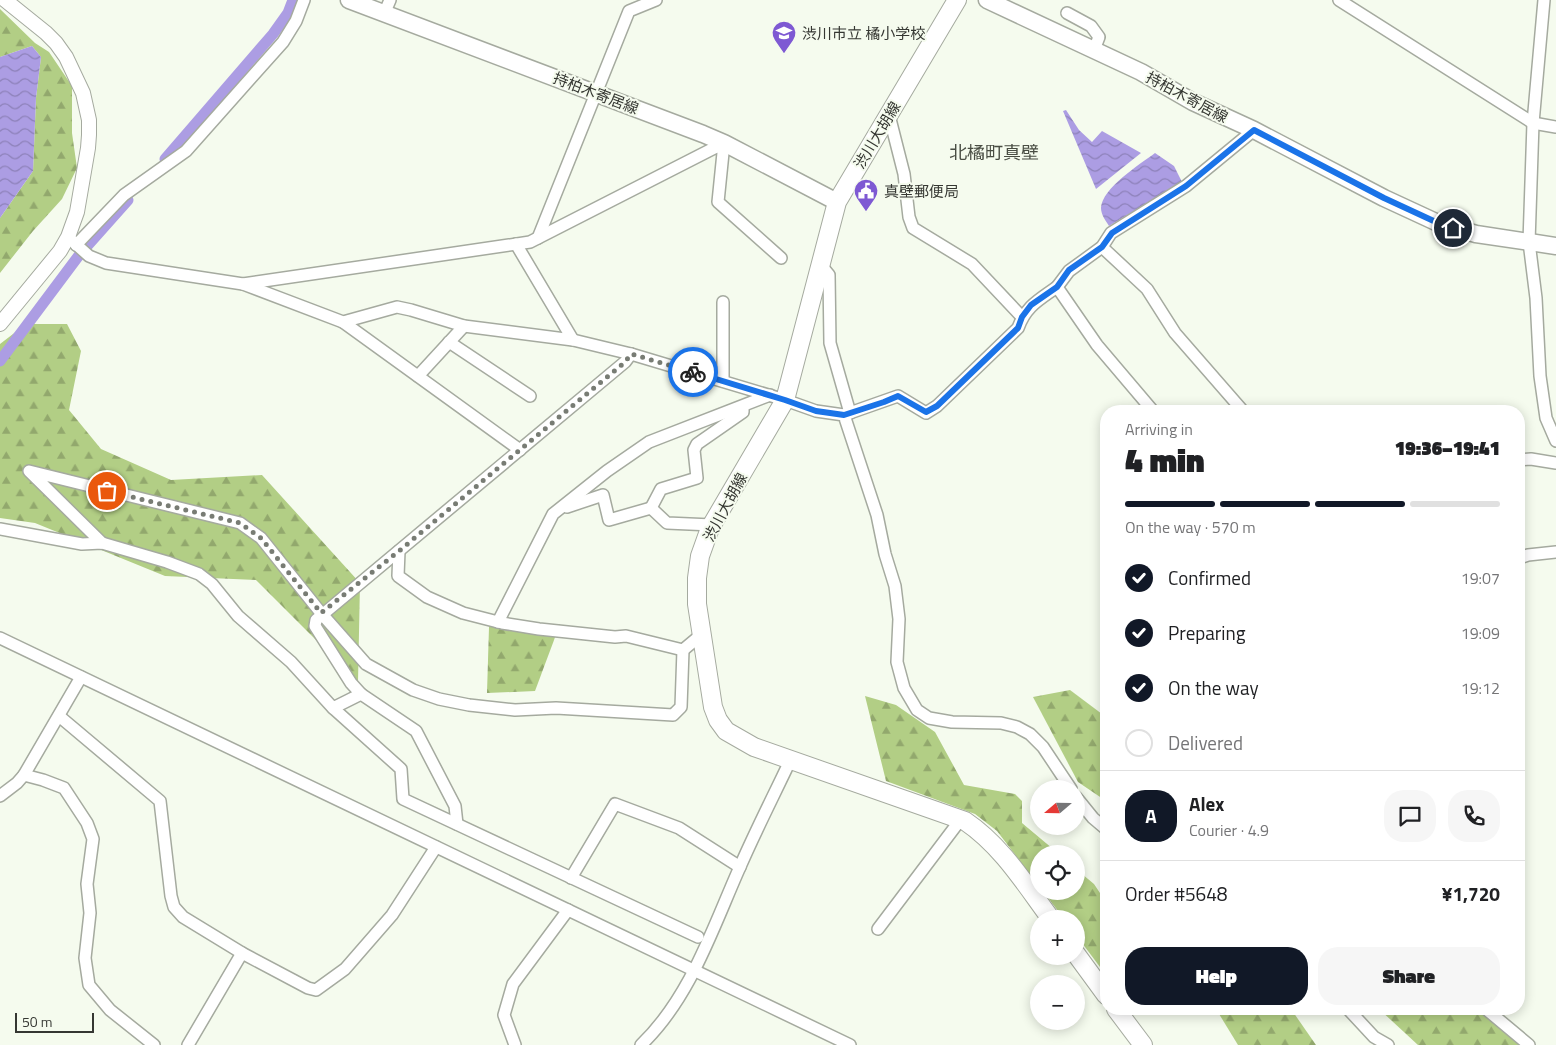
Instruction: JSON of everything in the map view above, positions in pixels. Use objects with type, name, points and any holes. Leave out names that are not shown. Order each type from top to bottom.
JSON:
[{"type":"main road","name":"持柏木寄居線","points":[[349,0],[387,7],[724,143],[837,202]]},
{"type":"main road","name":"渋川大胡線","points":[[957,0],[837,202],[820,264],[777,398],[712,525],[700,556],[697,578],[697,604],[713,707],[718,720],[726,730],[754,748],[961,820],[986,837],[1001,852],[1044,910]]},
{"type":"main road","name":"持柏木寄居線","points":[[988,0],[1141,72],[1194,102],[1254,130],[1384,198],[1438,223],[1476,234],[1556,246]]},
{"type":"main road","points":[[1084,965],[1100,987]]},
{"type":"main road","points":[[1120,1015],[1142,1045]]},
{"type":"street","points":[[4,0],[56,43],[73,69],[86,106],[89,120],[88,148],[77,212],[78,247]]},
{"type":"street","points":[[0,324],[60,251],[78,247],[124,195],[186,151],[283,42],[296,21],[304,0]]},
{"type":"street","points":[[538,238],[629,11],[656,0]]},
{"type":"street","points":[[1339,0],[1534,123],[1556,127]]},
{"type":"street","points":[[1544,0],[1534,123],[1529,242],[1536,298],[1540,376],[1546,418],[1556,441]]},
{"type":"street","points":[[1067,13],[1091,26],[1099,36],[1094,50]]},
{"type":"street","points":[[889,115],[904,174],[909,217],[913,228],[972,264],[1022,317]]},
{"type":"street","points":[[343,322],[397,307],[464,326],[574,340],[631,354],[816,411],[847,414],[898,396],[926,412],[937,406],[1018,328],[1022,317],[1031,305],[1057,287],[1069,270],[1102,247],[1112,233],[1186,186],[1254,130]]},
{"type":"street","points":[[243,284],[530,242],[724,143]]},
{"type":"street","points":[[724,143],[718,202],[782,258]]},
{"type":"street","points":[[516,244],[574,340]]},
{"type":"street","points":[[78,247],[106,263],[243,284],[343,322],[520,450]]},
{"type":"street","points":[[1102,247],[1147,290],[1175,333],[1238,405]]},
{"type":"street","points":[[820,264],[830,275],[830,343],[847,414],[877,515],[885,554],[895,586],[899,620],[896,662],[904,688],[917,710],[929,718],[952,722],[1001,723],[1017,726],[1030,734],[1043,747],[1065,780]]},
{"type":"street","points":[[1057,287],[1097,346],[1148,405]]},
{"type":"street","points":[[723,302],[723,381]]},
{"type":"street","points":[[418,376],[464,326]]},
{"type":"street","points":[[449,342],[530,396]]},
{"type":"street","points":[[457,824],[455,806],[416,731],[362,694],[351,683],[315,626],[316,620],[321,613],[399,551],[625,362],[631,354]]},
{"type":"street","points":[[498,622],[553,514],[560,508],[607,471],[649,442],[742,406],[777,398]]},
{"type":"street","points":[[560,508],[603,496],[609,520],[652,508],[661,489],[697,478],[694,450],[697,444],[743,412],[742,406]]},
{"type":"street","points":[[1525,460],[1556,463]]},
{"type":"street","points":[[102,543],[29,471],[240,523],[261,538],[321,613],[366,664],[414,690],[439,699],[469,705],[515,710],[556,708],[673,715],[681,707],[683,650],[701,635]]},
{"type":"street","points":[[652,508],[667,524],[712,525]]},
{"type":"street","points":[[0,529],[82,544],[102,543],[167,562],[199,574],[212,584],[238,616],[291,662],[332,708],[401,769],[404,799],[698,937]]},
{"type":"street","points":[[399,551],[398,576],[427,597],[463,613],[498,622],[548,630],[615,637],[626,636],[683,650]]},
{"type":"street","points":[[1525,556],[1556,552]]},
{"type":"street","points":[[0,638],[850,1045]]},
{"type":"street","points":[[0,796],[24,775],[81,677]]},
{"type":"street","points":[[332,708],[362,694]]},
{"type":"street","points":[[59,716],[160,801],[171,896],[174,907],[183,918],[242,953],[308,988],[316,990],[345,969],[392,915],[436,846]]},
{"type":"street","points":[[641,1045],[657,1030],[695,970],[740,867],[790,761]]},
{"type":"street","points":[[24,775],[64,788],[87,822],[93,839],[87,884],[90,913],[85,958],[89,985],[110,1010],[154,1045]]},
{"type":"street","points":[[571,878],[615,804],[679,828],[740,867]]},
{"type":"street","points":[[1085,808],[1100,824]]},
{"type":"street","points":[[878,929],[961,820]]},
{"type":"street","points":[[515,1045],[504,1015],[513,984],[568,910]]},
{"type":"street","points":[[188,1045],[242,953]]},
{"type":"street","points":[[1354,1015],[1374,1037],[1388,1045]]},
{"type":"street","points":[[1493,1015],[1529,1045]]},
{"type":"green space","points":[[0,9],[35,43],[49,52],[72,86],[72,133],[77,168],[62,199],[33,231],[0,273],[0,218],[33,171],[36,98],[41,57],[32,46],[0,57]]},
{"type":"green space","points":[[26,324],[67,324],[81,351],[69,410],[101,449],[171,480],[262,475],[360,583],[358,682],[256,580],[165,576],[35,523],[0,518],[0,344]]},
{"type":"green space","points":[[560,624],[535,691],[487,693],[489,627]]},
{"type":"green space","points":[[1070,690],[1100,712],[1100,797],[1085,787],[1085,780],[1077,780],[1033,697]]},
{"type":"green space","points":[[865,696],[896,705],[935,732],[964,785],[1015,794],[1022,801],[1022,823],[1030,830],[1030,835],[1036,835],[1048,845],[1030,845],[1030,874],[997,831],[975,814],[886,781]]},
{"type":"green space","points":[[1085,876],[1094,884],[1100,893],[1100,967],[1085,947],[1085,910],[1057,910],[1050,900],[1085,900]]},
{"type":"green space","points":[[1220,1015],[1295,1015],[1316,1045],[1238,1045]]},
{"type":"green space","points":[[1386,1015],[1489,1015],[1525,1045],[1418,1045]]},
{"type":"water","points":[[32,46],[41,57],[36,98],[33,171],[0,218],[0,57]]},
{"type":"water","points":[[1066,110],[1079,130],[1092,142],[1102,131],[1141,153],[1096,189],[1063,111]]},
{"type":"water","points":[[1155,153],[1174,166],[1182,182],[1109,226],[1101,208],[1103,200],[1114,185]]},
{"type":"waterway","points":[[165,159],[273,34],[288,13],[293,0]]},
{"type":"waterway","points":[[0,361],[80,254],[128,200]]},
{"type":"way so far","points":[[107,491],[240,523],[261,538],[321,613],[399,551],[625,362],[631,354],[693,372]]},
{"type":"place","name":"渋川市立 橘小学校","points":[[784,54]]},
{"type":"place","name":"真壁郵便局","points":[[866,212]]},
{"type":"district","name":"北橘町真壁","points":[[994,152]]},
{"type":"route","points":[[693,372],[816,411],[844,415],[898,396],[926,412],[937,406],[1018,328],[1022,317],[1031,305],[1057,287],[1069,270],[1102,247],[1112,233],[1186,186],[1254,130],[1384,198],[1453,228]]}]
